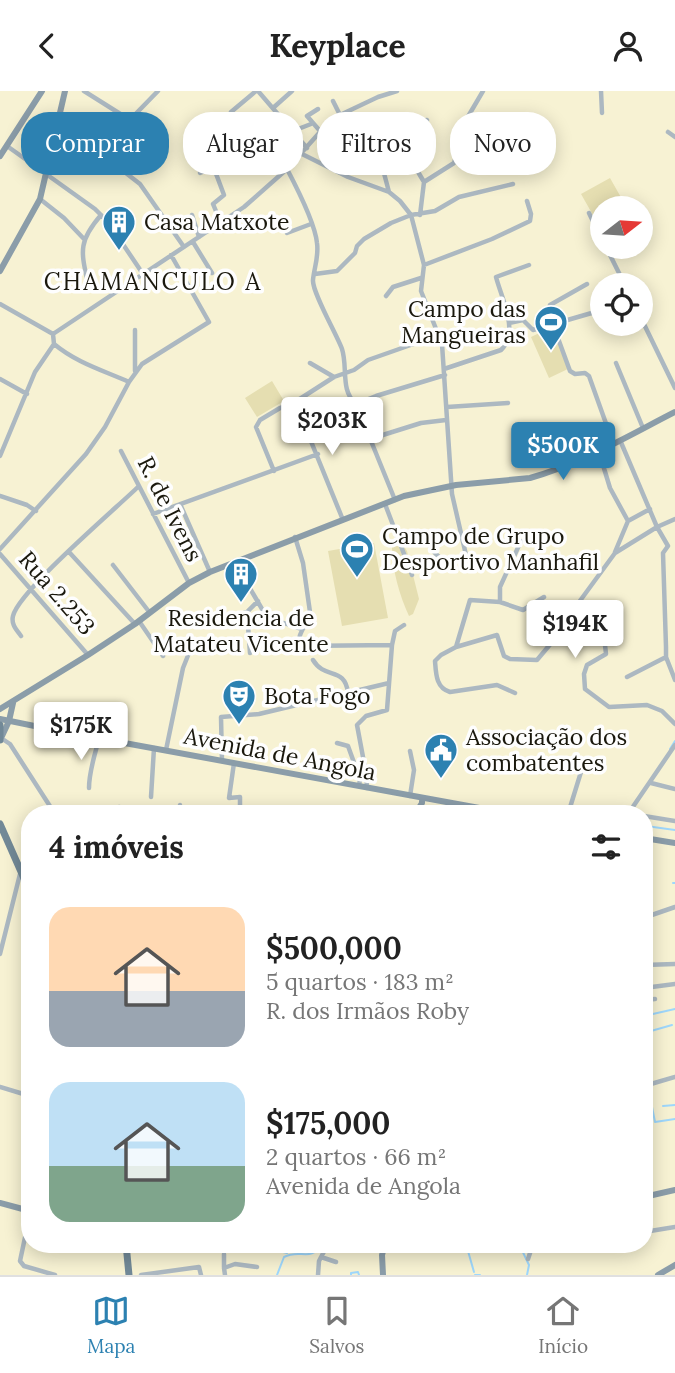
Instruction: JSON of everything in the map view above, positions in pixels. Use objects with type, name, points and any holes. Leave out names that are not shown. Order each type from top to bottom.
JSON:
[{"type":"main road","points":[[0,725],[0,739]]},
{"type":"main road","points":[[0,824],[21,870]]},
{"type":"main road","points":[[127,1253],[129,1275]]},
{"type":"street","points":[[0,156],[42,91]]},
{"type":"street","points":[[62,112],[65,91]]},
{"type":"street","points":[[84,91],[117,112]]},
{"type":"street","points":[[138,112],[158,91]]},
{"type":"street","points":[[231,112],[257,91],[276,112]]},
{"type":"street","points":[[273,108],[292,91]]},
{"type":"street","points":[[346,112],[397,91]]},
{"type":"street","points":[[424,182],[454,163],[466,120],[483,91]]},
{"type":"street","points":[[601,91],[602,113]]},
{"type":"street","points":[[333,101],[338,112]]},
{"type":"street","points":[[317,129],[308,119],[308,114],[318,109]]},
{"type":"street","points":[[303,128],[312,124]]},
{"type":"street","points":[[668,132],[675,137]]},
{"type":"street","points":[[303,153],[317,136]]},
{"type":"street","points":[[303,143],[307,148]]},
{"type":"street","points":[[7,146],[21,156]]},
{"type":"street","points":[[303,154],[348,177],[389,192],[411,215],[424,265],[421,291],[439,336],[452,486],[466,555],[440,559],[429,545]]},
{"type":"street","points":[[0,271],[40,199],[47,175],[101,215],[142,274]]},
{"type":"street","points":[[129,175],[140,184],[184,247]]},
{"type":"street","points":[[216,175],[224,195],[213,204],[221,223]]},
{"type":"street","points":[[53,334],[244,207],[280,175]]},
{"type":"street","points":[[290,175],[317,242],[313,281],[315,288],[343,350],[352,401],[356,404],[395,500]]},
{"type":"street","points":[[384,175],[389,192]]},
{"type":"street","points":[[420,175],[424,182],[420,215]]},
{"type":"street","points":[[315,274],[337,271],[355,253],[357,246],[364,239],[391,223],[411,215],[435,211],[459,197],[513,184]]},
{"type":"street","points":[[40,199],[84,239]]},
{"type":"street","points":[[424,265],[530,221],[527,201]]},
{"type":"street","points":[[89,289],[84,264],[84,239],[87,231],[101,215]]},
{"type":"street","points":[[192,215],[199,237]]},
{"type":"street","points":[[287,233],[311,224]]},
{"type":"street","points":[[193,241],[212,273]]},
{"type":"street","points":[[0,552],[86,454],[142,364],[209,322],[171,255]]},
{"type":"street","points":[[356,404],[501,350],[508,341],[509,323],[496,275],[530,265]]},
{"type":"street","points":[[386,296],[393,288],[422,278]]},
{"type":"street","points":[[587,284],[550,305],[548,311],[569,371],[575,375],[585,373],[589,376],[616,441],[668,546],[663,552],[667,657],[675,680]]},
{"type":"street","points":[[0,303],[53,334]]},
{"type":"street","points":[[509,323],[523,320],[533,330],[590,313]]},
{"type":"street","points":[[135,330],[135,373]]},
{"type":"street","points":[[274,471],[257,427],[260,420],[295,403],[334,377],[368,360],[459,332]]},
{"type":"street","points":[[0,456],[35,372],[54,344],[53,334]]},
{"type":"street","points":[[650,336],[675,388]]},
{"type":"street","points":[[54,344],[75,361],[85,362],[129,381]]},
{"type":"street","points":[[310,363],[334,377]]},
{"type":"street","points":[[616,363],[643,428]]},
{"type":"street","points":[[0,379],[27,394]]},
{"type":"street","points":[[295,403],[343,520]]},
{"type":"street","points":[[447,407],[508,403]]},
{"type":"street","points":[[0,709],[88,655],[190,582],[234,561],[427,490],[530,478],[570,464],[675,412]]},
{"type":"street","points":[[370,439],[421,423],[446,420]]},
{"type":"street","points":[[558,436],[570,464]]},
{"type":"street","name":"R. de Ivens","points":[[121,451],[190,582]]},
{"type":"street","points":[[598,451],[610,488],[628,521]]},
{"type":"street","points":[[153,514],[318,454]]},
{"type":"street","points":[[21,636],[13,626],[13,614],[30,589],[138,487]]},
{"type":"street","points":[[0,496],[36,511]]},
{"type":"street","points":[[180,504],[210,572]]},
{"type":"street","points":[[386,504],[412,575]]},
{"type":"street","points":[[515,693],[498,685],[450,692],[444,690],[439,685],[435,661],[456,647],[497,635],[502,655],[510,659],[538,660],[615,554],[628,521],[650,509]]},
{"type":"street","points":[[615,554],[657,527],[675,519]]},
{"type":"street","points":[[295,537],[303,563],[310,613],[309,621],[301,629],[298,644],[303,648],[392,645]]},
{"type":"street","points":[[500,602],[500,586],[522,541]]},
{"type":"street","name":"Rua 2.253","points":[[0,552],[88,655]]},
{"type":"street","points":[[69,552],[137,622],[163,656]]},
{"type":"street","points":[[234,561],[269,621],[301,629]]},
{"type":"street","points":[[113,565],[150,613]]},
{"type":"street","points":[[456,647],[464,625],[468,601],[472,599],[500,602],[523,610],[544,597]]},
{"type":"street","points":[[238,615],[247,612],[258,601]]},
{"type":"street","points":[[574,611],[604,636],[606,654],[587,665],[584,674],[585,689],[609,707],[656,707],[675,724]]},
{"type":"street","points":[[247,612],[250,653]]},
{"type":"street","points":[[363,787],[366,773],[356,725],[366,716],[387,710],[392,645],[395,631],[404,625]]},
{"type":"street","points":[[166,750],[183,669],[193,643]]},
{"type":"street","points":[[627,677],[667,657]]},
{"type":"street","points":[[313,660],[321,671],[343,677],[348,693]]},
{"type":"street","points":[[222,761],[221,717],[258,714],[389,683]]},
{"type":"street","points":[[13,703],[0,739],[10,744],[49,805]]},
{"type":"street","name":"Avenida de Angola","points":[[0,719],[461,805]]},
{"type":"street","points":[[89,787],[89,775],[99,739]]},
{"type":"street","points":[[337,743],[348,746],[363,787]]},
{"type":"street","points":[[635,805],[675,745]]},
{"type":"street","points":[[151,797],[154,748]]},
{"type":"street","points":[[410,751],[414,770],[410,796]]},
{"type":"street","points":[[571,805],[585,759]]},
{"type":"street","points":[[234,763],[229,798],[240,797],[240,805]]},
{"type":"street","points":[[651,783],[675,789]]},
{"type":"street","points":[[421,805],[422,798]]},
{"type":"street","points":[[653,817],[675,821]]},
{"type":"street","points":[[653,839],[675,843]]},
{"type":"street","points":[[0,845],[11,848]]},
{"type":"street","points":[[0,954],[21,870]]},
{"type":"street","points":[[653,915],[675,907]]},
{"type":"street","points":[[653,965],[675,964]]},
{"type":"street","points":[[653,987],[675,984]]},
{"type":"street","points":[[653,1083],[675,1077]]},
{"type":"street","points":[[0,1087],[21,1093]]},
{"type":"street","points":[[653,1195],[675,1190]]},
{"type":"street","points":[[0,1203],[21,1209]]},
{"type":"street","points":[[653,1231],[675,1227]]},
{"type":"street","points":[[21,1252],[21,1264],[55,1275]]},
{"type":"street","points":[[318,1275],[323,1253]]},
{"type":"street","points":[[383,1253],[383,1275]]},
{"type":"street","points":[[528,1259],[531,1253]]},
{"type":"street","points":[[223,1254],[225,1275]]},
{"type":"street","points":[[321,1257],[336,1262]]},
{"type":"street","points":[[123,1275],[127,1258]]},
{"type":"street","points":[[224,1268],[235,1264],[257,1267]]},
{"type":"street","points":[[658,1275],[675,1265]]},
{"type":"street","points":[[141,1275],[199,1267],[201,1275]]},
{"type":"shaded area","points":[[610,178],[620,196],[590,196],[590,210],[581,194]]},
{"type":"shaded area","name":"Campo das Mangueiras","points":[[552,327],[570,368],[549,378],[531,337]]},
{"type":"shaded area","points":[[272,381],[284,401],[257,417],[245,398]]},
{"type":"shaded area","points":[[400,540],[407,551],[419,599],[413,614],[409,616],[394,570],[392,542]]},
{"type":"shaded area","name":"Campo de Grupo Desportivo Manhafil","points":[[374,543],[388,618],[342,626],[328,551]]},
{"type":"waterway","points":[[670,749],[675,741]]},
{"type":"waterway","points":[[653,827],[675,830]]},
{"type":"waterway","points":[[653,1014],[675,1009]]},
{"type":"waterway","points":[[653,1030],[672,1025]]},
{"type":"waterway","points":[[663,1106],[675,1105]]},
{"type":"waterway","points":[[653,1112],[655,1122],[675,1119]]},
{"type":"waterway","points":[[277,1275],[284,1257],[313,1253]]},
{"type":"waterway","points":[[469,1253],[474,1272]]},
{"type":"waterway","points":[[523,1253],[529,1265],[527,1275]]},
{"type":"waterway","points":[[351,1275],[358,1272],[359,1275]]},
{"type":"waterway","points":[[475,1275],[480,1275]]},
{"type":"place","name":"Casa Matxote","points":[[119,252]]},
{"type":"place","name":"Campo das Mangueiras","points":[[551,352]]},
{"type":"place","name":"Campo de Grupo Desportivo Manhafil","points":[[357,579]]},
{"type":"place","name":"Residencia de Matateu Vicente","points":[[241,604]]},
{"type":"place","name":"Bota Fogo","points":[[239,726]]},
{"type":"place","name":"Associação dos combatentes","points":[[441,780]]},
{"type":"district","name":"CHAMANCULO A","points":[[153,282]]}]
